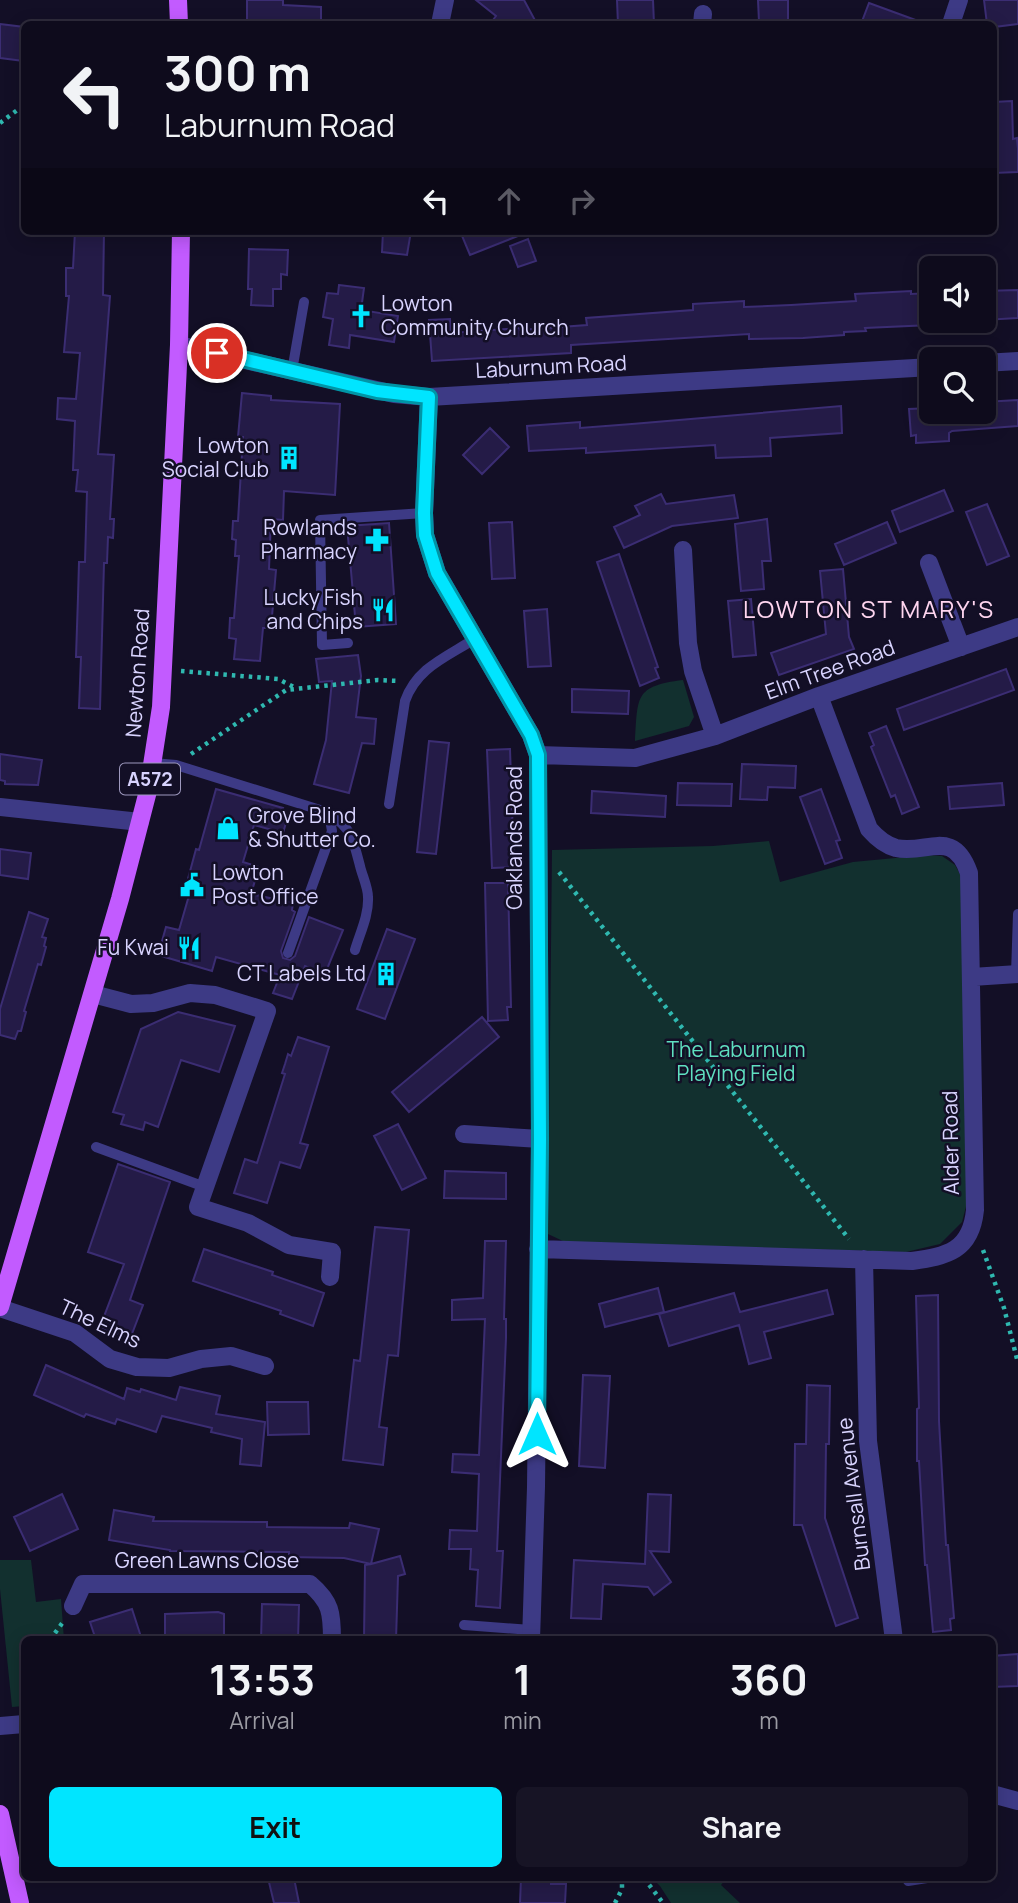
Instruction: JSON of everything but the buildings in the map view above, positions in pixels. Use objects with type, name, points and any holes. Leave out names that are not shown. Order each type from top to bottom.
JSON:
[{"type":"main road","points":[[178,0],[179,21]]},
{"type":"main road","name":"Newton Road","points":[[0,1308],[93,995],[140,822],[153,763],[163,670],[179,345],[181,235]]},
{"type":"main road","points":[[0,1814],[20,1903]]},
{"type":"street","points":[[441,21],[445,0]]},
{"type":"street","points":[[952,21],[960,0]]},
{"type":"street","name":"Laburnum Road","points":[[179,345],[394,394],[429,397],[919,368]]},
{"type":"street","points":[[996,362],[1018,361]]},
{"type":"street","name":"Oaklands Road","points":[[429,397],[425,535],[437,573],[531,735],[538,755],[540,1139],[536,1487],[531,1635]]},
{"type":"street","points":[[683,550],[688,643],[693,671],[715,737]]},
{"type":"street","points":[[929,563],[961,647]]},
{"type":"street","name":"Elm Tree Road","points":[[538,755],[635,758],[715,737],[819,696],[1018,627]]},
{"type":"street","name":"Alder Road","points":[[538,1249],[912,1261],[944,1255],[964,1244],[974,1224],[969,873],[964,858],[954,849],[942,845],[897,848],[877,837],[869,829],[819,696]]},
{"type":"street","points":[[0,807],[140,822]]},
{"type":"street","points":[[972,977],[1017,974]]},
{"type":"street","points":[[93,995],[131,1004],[153,1003],[190,993],[215,995],[267,1011],[198,1206],[248,1223],[289,1245],[332,1252],[330,1277]]},
{"type":"street","points":[[464,1135],[540,1139]]},
{"type":"street","name":"Burnsall Avenue","points":[[864,1259],[868,1441],[893,1636]]},
{"type":"street","name":"The Elms","points":[[0,1308],[75,1333],[110,1359],[137,1367],[169,1368],[201,1359],[231,1356],[265,1367]]},
{"type":"street","name":"Green Lawns Close","points":[[73,1606],[81,1577],[310,1584],[326,1597],[332,1618],[332,1636]]},
{"type":"street","points":[[0,1726],[21,1724]]},
{"type":"street","points":[[996,1795],[1018,1801]]},
{"type":"lane","points":[[292,371],[304,302]]},
{"type":"lane","points":[[348,643],[322,645],[320,520],[424,513]]},
{"type":"lane","points":[[389,804],[405,701],[410,685],[419,674],[476,638]]},
{"type":"lane","points":[[153,763],[176,765],[329,813],[348,827],[355,843],[368,896],[366,914],[355,950]]},
{"type":"lane","points":[[288,953],[332,831],[329,813]]},
{"type":"lane","points":[[1017,974],[1018,914]]},
{"type":"lane","points":[[96,1146],[205,1187]]},
{"type":"lane","points":[[464,1625],[531,1635]]},
{"type":"path","points":[[0,123],[21,107]]},
{"type":"path","points":[[163,670],[278,679],[296,688]]},
{"type":"path","points":[[176,765],[286,690],[378,680],[394,680],[410,685]]},
{"type":"path","points":[[538,846],[864,1259]]},
{"type":"path","points":[[974,1224],[1004,1308],[1018,1363]]},
{"type":"path","points":[[615,1903],[622,1889],[622,1881]]},
{"type":"path","points":[[646,1881],[663,1903]]},
{"type":"green space","points":[[683,680],[694,717],[689,726],[635,741],[637,714],[642,696],[655,686]]},
{"type":"green space","name":"The Laburnum Playing Field","points":[[769,841],[780,882],[853,862],[927,855],[942,856],[955,865],[961,876],[968,1199],[962,1222],[940,1244],[906,1252],[565,1242],[548,1234],[552,850],[713,846]]},
{"type":"green space","points":[[0,1560],[31,1560],[36,1602],[61,1599],[64,1636],[21,1636],[21,1706],[12,1707],[0,1589]]},
{"type":"green space","points":[[655,1881],[724,1881],[721,1885],[740,1903],[671,1903]]},
{"type":"place","name":"Lowton Community Church","points":[[361,316]]},
{"type":"place","name":"Lowton Social Club","points":[[289,458]]},
{"type":"place","name":"Rowlands Pharmacy","points":[[377,540]]},
{"type":"place","name":"Lucky Fish and Chips","points":[[383,610]]},
{"type":"place","name":"Grove Blind & Shutter Co.","points":[[228,828]]},
{"type":"place","name":"Lowton Post Office","points":[[192,885]]},
{"type":"place","name":"Fu Kwai","points":[[189,948]]},
{"type":"place","name":"CT Labels Ltd","points":[[386,974]]},
{"type":"district","name":"LOWTON ST MARY'S","points":[[869,610]]},
{"type":"route","points":[[217,353],[377,391],[429,397],[424,513],[425,535],[430,555],[437,573],[531,735],[538,755],[540,1139],[537,1434]]}]
